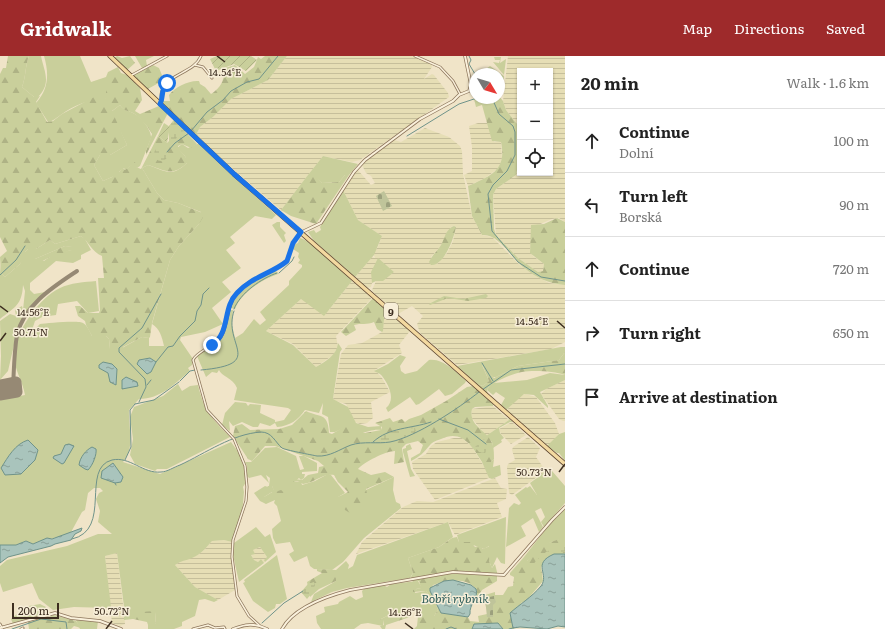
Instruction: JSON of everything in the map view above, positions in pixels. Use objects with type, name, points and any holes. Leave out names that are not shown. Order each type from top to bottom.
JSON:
[{"type":"main road","name":"9","points":[[110,56],[175,119],[301,232],[565,464]]},
{"type":"street","points":[[130,76],[167,56]]},
{"type":"street","points":[[160,104],[162,101],[161,92],[166,85],[179,74],[194,65],[201,56]]},
{"type":"street","points":[[415,56],[440,67],[453,81],[460,95]]},
{"type":"street","points":[[267,629],[259,625],[249,616],[237,596],[232,558],[233,540],[244,510],[247,491],[244,461],[234,439],[207,410],[194,360],[196,356],[208,349],[222,336],[228,311],[237,293],[258,277],[287,261],[293,243],[301,232],[321,224],[354,172],[365,160],[420,119],[453,101],[460,95],[469,92],[471,85],[465,56]]},
{"type":"street","points":[[194,65],[202,67],[212,78]]},
{"type":"street","points":[[282,629],[289,619],[298,612],[345,591],[453,572],[504,575],[565,507]]},
{"type":"street","points":[[0,624],[2,628],[49,614],[55,614],[70,618],[100,621],[121,629]]},
{"type":"street","points":[[193,629],[209,625],[215,628],[224,627],[225,629]]},
{"type":"street","points":[[233,629],[243,625],[259,625]]},
{"type":"shaded area","points":[[287,56],[412,56],[431,63],[432,67],[424,79],[432,74],[434,75],[448,93],[449,97],[360,160],[352,162],[323,156],[281,210],[219,157],[198,136],[197,133],[200,127],[213,117],[231,99],[268,80]]},
{"type":"shaded area","points":[[508,56],[565,56],[565,222],[559,218],[552,219],[531,228],[532,235],[530,249],[533,256],[544,264],[543,271],[538,272],[518,258],[496,235],[493,195],[496,189],[516,175],[517,170],[517,176],[553,176],[553,68],[517,68],[517,124],[506,110],[504,104]]},
{"type":"shaded area","points":[[478,123],[488,123],[494,142],[501,142],[502,158],[500,167],[485,178],[468,186],[464,175],[472,171],[472,147],[469,126]]},
{"type":"shaded area","points":[[425,128],[449,137],[460,146],[462,151],[463,174],[472,216],[482,235],[492,237],[521,266],[536,276],[549,283],[565,285],[565,342],[551,349],[457,365],[420,333],[417,324],[423,316],[412,306],[398,314],[373,292],[372,290],[376,281],[394,272],[378,259],[371,287],[367,288],[355,277],[372,257],[375,258],[373,253],[378,247],[382,236],[358,220],[343,190],[357,169],[371,185],[375,183],[371,176],[366,173],[362,165],[363,162],[394,140],[401,142]],"holes":[[[451,227],[456,227],[453,241],[447,253],[437,264],[431,257],[440,247]]]},
{"type":"shaded area","points":[[352,281],[370,295],[371,299],[336,336],[338,347],[333,355],[316,367],[293,344],[266,331],[301,299],[329,310]]},
{"type":"shaded area","points":[[387,316],[394,317],[410,331],[399,345],[402,353],[375,370],[382,378],[390,392],[371,402],[373,418],[367,423],[360,424],[355,422],[346,404],[333,400],[341,354],[348,345],[362,343],[382,332],[384,319]]},
{"type":"shaded area","points":[[565,380],[565,421],[563,421],[559,419],[541,394],[546,389]]},
{"type":"shaded area","points":[[525,394],[536,397],[555,423],[559,434],[550,444],[547,445],[539,439],[507,410],[520,395]]},
{"type":"shaded area","points":[[493,406],[509,420],[486,436],[471,417],[472,409]]},
{"type":"shaded area","points":[[512,422],[526,435],[511,444],[501,434],[499,429]]},
{"type":"shaded area","points":[[528,437],[540,448],[536,457],[543,467],[544,472],[512,495],[509,493],[507,467],[508,464],[515,460],[512,450],[513,447]]},
{"type":"shaded area","points":[[454,438],[462,438],[472,447],[487,471],[489,478],[435,500],[413,469],[412,462],[426,454],[431,446],[437,442]]},
{"type":"shaded area","points":[[495,478],[501,488],[507,489],[506,499],[497,503],[502,517],[455,535],[448,522],[356,554],[362,542],[403,507],[417,501],[433,502]]},
{"type":"shaded area","points":[[224,540],[232,542],[231,556],[235,590],[218,600],[195,587],[175,565],[184,559],[194,557],[203,551],[212,541]]},
{"type":"shaded area","points":[[260,547],[267,557],[264,563],[261,559],[258,562],[254,560],[251,555],[253,550]]},
{"type":"shaded area","points":[[117,553],[125,624],[120,626],[112,623],[105,556]]},
{"type":"green space","points":[[8,56],[29,56],[22,87],[34,97],[40,96],[36,102],[47,122],[53,121],[62,114],[94,97],[102,96],[106,99],[106,77],[108,72],[118,67],[121,73],[127,75],[140,88],[142,100],[135,111],[140,114],[159,106],[168,113],[146,155],[152,134],[141,119],[120,105],[112,111],[127,145],[110,155],[100,155],[94,165],[103,181],[112,177],[116,171],[119,172],[123,168],[125,170],[135,162],[136,167],[141,169],[158,136],[167,143],[169,141],[169,126],[174,120],[197,144],[191,148],[182,144],[178,146],[188,162],[177,170],[168,171],[148,165],[142,168],[157,193],[164,200],[178,203],[205,214],[199,224],[179,246],[170,260],[152,323],[150,337],[142,337],[123,347],[123,350],[116,354],[110,349],[109,339],[106,336],[92,336],[85,321],[78,316],[75,306],[80,306],[88,313],[99,313],[98,278],[104,278],[102,256],[96,252],[81,236],[55,244],[50,240],[36,249],[28,249],[25,252],[25,256],[20,264],[5,277],[1,273],[0,257],[7,251],[0,237],[0,74],[3,68],[6,68]]},
{"type":"green space","points":[[29,56],[41,56],[45,72],[45,87],[38,97],[34,97],[22,87]]},
{"type":"green space","points":[[44,56],[80,56],[91,82],[106,77],[106,99],[95,99],[83,103],[48,122],[36,103],[46,86],[47,81],[47,69]]},
{"type":"green space","points":[[117,56],[122,58],[130,56],[135,63],[126,71],[113,59]]},
{"type":"green space","points":[[135,56],[154,56],[146,60],[147,66],[142,68]]},
{"type":"green space","points":[[217,56],[251,56],[257,60],[246,71],[234,64],[216,71],[210,59]]},
{"type":"green space","points":[[265,56],[287,56],[268,80],[231,99],[213,117],[200,127],[197,133],[198,136],[162,104],[162,101],[170,101],[169,95],[175,89],[195,81],[199,81],[200,84],[211,94],[217,89],[223,80],[224,76],[222,69],[235,65],[245,74],[254,67],[258,57],[261,59]]},
{"type":"green space","points":[[494,57],[501,57],[500,63],[506,59],[505,68],[498,68],[493,62],[499,63],[500,60],[495,60]]},
{"type":"green space","points":[[153,65],[159,68],[164,80],[146,90],[132,76]]},
{"type":"green space","points":[[475,104],[504,104],[506,110],[517,124],[516,175],[496,189],[493,195],[494,229],[496,235],[518,258],[538,272],[543,271],[544,264],[530,253],[531,225],[544,224],[557,218],[565,222],[565,285],[548,282],[528,271],[518,263],[499,242],[488,235],[482,235],[472,216],[468,186],[490,175],[499,166],[502,159],[501,142],[492,141],[482,105],[476,107]]},
{"type":"green space","points":[[120,105],[142,120],[150,131],[151,138],[140,166],[137,168],[132,165],[125,170],[124,168],[112,177],[103,181],[94,165],[100,155],[110,155],[127,145],[111,112]]},
{"type":"green space","points":[[174,120],[186,131],[180,132],[176,139],[169,141],[169,126]]},
{"type":"green space","points":[[164,123],[170,127],[167,143],[158,136]]},
{"type":"green space","points":[[182,144],[188,148],[199,144],[276,215],[272,219],[255,216],[230,237],[235,243],[226,250],[241,268],[222,282],[231,292],[212,308],[223,324],[205,332],[181,337],[180,340],[193,359],[192,365],[188,368],[190,371],[161,394],[139,399],[129,410],[130,443],[127,456],[123,462],[160,474],[231,442],[239,453],[245,466],[246,482],[243,487],[242,514],[232,542],[224,540],[212,541],[198,555],[175,565],[195,587],[218,600],[214,602],[205,599],[199,600],[195,616],[182,622],[182,626],[174,629],[148,629],[148,625],[156,624],[155,612],[125,614],[117,553],[105,556],[111,607],[109,608],[74,607],[53,610],[39,599],[32,583],[3,592],[0,583],[0,566],[7,560],[67,546],[98,534],[112,534],[98,522],[100,511],[96,499],[99,493],[103,491],[100,488],[94,488],[88,493],[85,510],[82,512],[70,534],[33,544],[26,541],[16,545],[0,545],[0,400],[25,395],[14,359],[15,345],[24,326],[37,307],[52,293],[64,286],[96,281],[99,311],[88,313],[77,301],[58,304],[56,315],[42,317],[35,321],[31,333],[40,324],[81,322],[86,325],[92,336],[106,336],[109,339],[110,349],[122,348],[142,337],[149,338],[149,346],[164,346],[159,331],[152,324],[170,260],[179,246],[199,224],[201,212],[178,203],[164,200],[157,193],[142,168],[148,165],[164,171],[172,172],[181,168],[187,163],[185,156],[177,148]]},
{"type":"green space","points":[[161,147],[166,149],[168,154],[166,159],[161,161],[156,159],[154,154],[156,149]]},
{"type":"green space","points":[[323,156],[358,164],[349,175],[345,175],[339,182],[322,183],[315,177],[308,175]]},
{"type":"green space","points":[[308,175],[314,175],[322,183],[339,182],[345,175],[349,175],[316,224],[291,216],[281,210]]},
{"type":"green space","points":[[343,190],[358,220],[382,236],[374,255],[355,277],[314,241],[308,232],[314,230],[316,233],[321,230],[320,227]]},
{"type":"green space","points":[[384,191],[392,206],[383,211],[376,196]]},
{"type":"green space","points":[[280,222],[280,227],[286,233],[284,235],[286,241],[284,243],[272,225]]},
{"type":"green space","points":[[454,226],[456,227],[455,232],[448,250],[440,261],[431,265],[429,262],[430,260],[441,245],[448,230]]},
{"type":"green space","points":[[81,236],[85,239],[91,250],[81,255],[81,259],[73,263],[56,261],[30,283],[30,290],[34,294],[45,292],[46,294],[23,321],[17,332],[8,371],[0,380],[0,321],[10,314],[16,316],[15,310],[22,306],[23,310],[25,291],[23,285],[21,297],[17,305],[0,319],[0,264],[1,273],[5,277],[20,264],[25,252],[28,249],[36,249],[50,240],[55,244]],"holes":[[[65,246],[72,247],[73,251],[70,250],[49,257],[44,261],[35,259]]]},
{"type":"green space","points":[[300,238],[327,256],[352,281],[324,316],[301,299],[266,331],[293,345],[316,367],[327,360],[336,351],[338,343],[342,349],[340,352],[333,399],[348,407],[356,423],[368,427],[381,426],[381,430],[358,432],[348,426],[335,432],[330,432],[328,417],[322,414],[323,403],[319,413],[305,410],[300,417],[293,422],[282,426],[277,427],[275,423],[270,426],[260,423],[258,427],[253,427],[242,422],[233,426],[229,421],[230,431],[222,425],[225,413],[235,402],[246,403],[248,406],[250,404],[261,405],[260,413],[275,420],[275,422],[284,420],[291,410],[288,408],[234,400],[237,388],[230,379],[219,370],[217,373],[212,372],[206,377],[197,356],[222,337],[230,310],[233,310],[232,325],[235,338],[243,333],[254,319],[260,325],[266,320],[260,312],[289,285],[289,281],[302,267],[302,265],[298,263],[300,260],[298,257],[299,253],[293,249],[293,245],[298,243]]},
{"type":"green space","points":[[65,246],[75,247],[77,255],[70,250],[54,259],[50,257],[39,263],[34,262],[35,259]]},
{"type":"green space","points":[[378,258],[394,272],[383,281],[376,281],[372,283],[371,272]]},
{"type":"green space","points":[[275,269],[278,274],[265,279],[253,287],[242,297],[235,309],[231,308],[233,301],[242,289]]},
{"type":"green space","points":[[486,294],[488,296],[486,298],[468,301],[448,298],[430,305],[429,304],[444,296],[463,299]]},
{"type":"green space","points":[[373,298],[392,314],[384,319],[383,331],[382,332],[377,329],[374,322],[354,325],[356,330],[346,336],[341,332]]},
{"type":"green space","points":[[565,347],[565,352],[559,360],[518,366],[496,377],[493,377],[482,365],[489,381],[483,386],[477,384],[457,366]]},
{"type":"green space","points":[[565,352],[565,375],[544,371],[527,371],[518,373],[492,384],[487,390],[488,395],[457,366],[477,384],[483,386],[489,381],[482,364],[494,378],[518,366],[559,360]]},
{"type":"green space","points":[[400,355],[406,357],[400,366],[401,371],[405,374],[417,371],[429,360],[434,360],[449,366],[466,381],[452,394],[445,396],[439,389],[416,405],[410,397],[388,412],[386,408],[391,401],[389,388],[381,375],[374,371],[388,364]]},
{"type":"green space","points":[[550,373],[565,375],[565,380],[540,392],[548,408],[534,395],[524,394],[506,410],[501,405],[505,398],[496,392],[493,395],[487,390],[491,384],[494,383],[527,380]]},
{"type":"green space","points":[[178,384],[182,391],[190,386],[198,385],[206,409],[218,425],[230,437],[167,469],[157,469],[155,471],[135,464],[130,455],[133,439],[130,417],[134,407],[163,396]]},
{"type":"green space","points":[[473,386],[493,404],[493,406],[475,407],[472,409],[472,415],[475,424],[492,443],[494,449],[494,459],[491,462],[482,462],[466,441],[455,436],[448,436],[434,442],[422,454],[411,461],[411,458],[420,453],[423,445],[418,441],[406,444],[402,448],[404,462],[394,464],[395,451],[391,451],[370,460],[358,469],[371,475],[385,472],[394,477],[366,489],[369,503],[362,509],[350,513],[345,510],[338,497],[348,492],[338,482],[334,475],[326,475],[303,484],[298,481],[293,482],[295,479],[302,480],[308,475],[318,473],[319,467],[324,466],[318,461],[275,446],[265,446],[252,461],[248,459],[233,436],[235,426],[242,424],[250,430],[279,429],[292,425],[306,411],[325,419],[329,433],[332,434],[347,425],[365,433],[381,430],[382,427],[375,423],[390,418],[393,422],[402,419],[405,422],[446,401],[467,387]]},
{"type":"green space","points":[[508,418],[513,422],[499,428],[500,433],[504,438],[501,440],[502,442],[493,448],[492,442],[486,436],[509,420]]},
{"type":"green space","points":[[415,428],[416,431],[400,439],[389,442],[372,443],[392,431]]},
{"type":"green space","points":[[565,432],[565,461],[559,453],[547,446],[559,434]]},
{"type":"green space","points":[[484,439],[489,447],[485,453],[479,452],[475,447]]},
{"type":"green space","points":[[410,444],[412,449],[407,451],[411,469],[415,476],[410,477],[403,449]]},
{"type":"green space","points":[[277,447],[296,456],[300,470],[304,469],[299,456],[304,456],[317,463],[317,471],[302,472],[302,474],[305,474],[304,478],[301,480],[299,478],[294,482],[301,481],[302,485],[315,481],[328,474],[331,475],[345,493],[338,497],[366,490],[394,477],[393,490],[396,502],[400,504],[401,508],[364,538],[343,562],[332,570],[314,569],[310,566],[307,556],[294,562],[289,554],[294,551],[290,542],[276,544],[273,538],[272,529],[281,521],[277,506],[274,503],[275,500],[266,504],[260,501],[254,493],[265,486],[268,487],[264,497],[274,491],[272,486],[269,486],[270,478],[266,475],[269,483],[261,475],[249,478],[247,476],[247,466],[245,462],[251,462],[265,448]]},
{"type":"green space","points":[[494,459],[493,467],[500,465],[501,475],[492,479],[489,478],[482,462],[491,462]]},
{"type":"green space","points":[[545,470],[552,471],[565,486],[565,503],[544,527],[541,522],[545,517],[541,508],[535,511],[543,527],[539,532],[533,518],[521,526],[526,536],[506,547],[509,508],[514,503],[519,505],[521,503],[515,495],[526,487],[527,488],[530,486],[537,495],[530,483]]},
{"type":"green space","points":[[268,486],[272,486],[275,492],[281,490],[287,494],[280,497],[272,492],[264,497],[262,494]]},
{"type":"green space","points":[[565,509],[565,539],[553,541],[540,549],[527,561],[524,561],[524,557],[549,525]]},
{"type":"green space","points":[[506,517],[505,564],[501,563],[497,557],[492,568],[489,561],[489,546],[484,549],[465,542],[459,542],[457,535]]},
{"type":"green space","points":[[448,522],[453,537],[439,547],[408,558],[413,573],[410,578],[347,588],[332,592],[311,602],[314,594],[336,581],[336,570],[346,561],[349,565],[348,569],[353,566],[357,555]]},
{"type":"green space","points":[[256,527],[265,537],[270,534],[276,552],[265,562],[264,560],[267,557],[260,547],[253,550],[255,554],[251,555],[254,560],[258,562],[261,559],[264,563],[239,582],[233,555],[234,543]]},
{"type":"green space","points":[[457,537],[459,542],[471,542],[475,547],[479,546],[483,549],[490,546],[489,561],[492,568],[495,564],[497,581],[482,590],[473,603],[477,591],[469,583],[463,581],[457,580],[438,583],[433,585],[430,591],[441,613],[468,617],[470,621],[479,622],[478,616],[487,614],[487,617],[493,605],[494,597],[485,598],[485,595],[495,592],[495,595],[503,595],[508,587],[513,586],[514,577],[510,575],[510,573],[524,557],[524,560],[527,561],[540,546],[562,538],[565,539],[565,554],[554,554],[541,567],[543,581],[527,600],[521,603],[513,628],[515,629],[503,629],[498,623],[473,626],[472,629],[414,629],[417,626],[418,616],[434,616],[438,610],[436,604],[426,591],[413,592],[413,590],[421,588],[419,581],[413,582],[411,577],[413,573],[408,558],[405,559],[439,547],[452,538]]},
{"type":"green space","points":[[565,546],[565,552],[552,555],[534,568],[531,568],[545,552],[554,548]]},
{"type":"green space","points":[[277,555],[287,599],[280,604],[276,604],[275,608],[268,612],[253,601],[243,583],[245,582],[244,580]]},
{"type":"green space","points":[[317,569],[336,570],[336,581],[319,589],[310,597],[307,582],[322,573],[317,571]]},
{"type":"green space","points":[[418,581],[422,588],[416,589],[415,593],[426,591],[436,604],[438,610],[434,616],[418,616],[415,612],[397,611],[379,620],[384,620],[383,626],[368,623],[361,624],[354,629],[321,629],[317,623],[316,616],[325,612],[324,607],[338,604],[350,596],[356,600],[363,597],[362,591],[365,588],[383,585],[387,587],[391,584]]},
{"type":"green space","points":[[314,582],[315,585],[312,593],[307,599],[301,592],[308,584]]},
{"type":"green space","points":[[494,596],[496,602],[493,605],[493,617],[487,617],[485,598]]},
{"type":"green space","points":[[40,604],[46,607],[45,610],[22,610],[29,606]]},
{"type":"green space","points":[[22,610],[41,611],[42,614],[13,624],[11,619]]},
{"type":"green space","points":[[155,611],[156,625],[148,625],[147,622],[133,619],[124,620],[124,613]]},
{"type":"green space","points":[[397,611],[408,611],[410,617],[386,625],[385,629],[382,629],[380,626],[384,625],[384,620],[379,620]]},
{"type":"green space","points":[[54,615],[76,621],[81,628],[74,626],[71,629],[29,629],[28,622]]},
{"type":"green space","points":[[76,620],[98,621],[97,629],[80,629]]},
{"type":"water","points":[[150,358],[156,362],[151,372],[147,374],[137,364],[139,360]]},
{"type":"water","points":[[103,362],[112,364],[117,369],[116,385],[110,382],[108,373],[99,368],[99,365]]},
{"type":"water","points":[[126,377],[137,382],[138,386],[122,389],[122,380]]},
{"type":"water","points":[[28,440],[38,450],[35,460],[21,474],[5,475],[1,468],[6,460],[12,451]]},
{"type":"water","points":[[69,444],[74,446],[64,463],[62,464],[53,458],[54,456],[61,454],[65,445]]},
{"type":"water","points":[[92,447],[96,449],[96,454],[88,470],[79,465],[84,454]]},
{"type":"water","points":[[113,463],[123,477],[121,482],[115,483],[101,478],[102,471]]},
{"type":"water","points":[[82,528],[81,531],[75,534],[71,540],[8,557],[0,563],[0,545],[16,545],[26,541],[33,544],[47,538],[52,539]]},
{"type":"water","points":[[554,554],[565,554],[565,627],[558,626],[547,629],[520,627],[513,628],[510,613],[541,586],[544,577],[542,565],[547,558]]},
{"type":"water","name":"Bobří rybník","points":[[453,580],[471,585],[476,589],[477,592],[468,617],[441,613],[430,591],[430,588],[444,581]]},
{"type":"water","points":[[498,623],[503,629],[472,629],[474,624]]},
{"type":"waterway","points":[[191,131],[207,112],[223,100],[231,91],[247,82],[259,79],[278,56]]},
{"type":"waterway","points":[[469,56],[471,60],[469,64],[471,68]]},
{"type":"waterway","points":[[407,136],[459,104],[469,101]]},
{"type":"waterway","points":[[495,104],[499,114],[513,126],[515,132],[515,155],[507,171],[493,185],[488,194],[492,231],[518,262],[541,277],[565,281]]},
{"type":"waterway","points":[[167,152],[175,143],[189,133]]},
{"type":"waterway","points":[[0,275],[16,260],[25,246]]},
{"type":"waterway","points":[[279,273],[292,261],[294,257]]},
{"type":"waterway","points":[[234,309],[241,297],[246,292],[258,282],[277,273]]},
{"type":"waterway","points":[[156,362],[168,347],[173,346],[180,336],[195,321],[197,311],[201,305],[203,294],[209,288]]},
{"type":"waterway","points":[[139,402],[146,387],[145,379],[119,352],[119,348],[142,328],[161,294]]},
{"type":"waterway","points":[[201,370],[221,367],[232,363],[237,358],[238,351],[233,334],[232,323],[234,311]]},
{"type":"waterway","points":[[482,363],[493,381]]},
{"type":"waterway","points":[[482,390],[511,370],[565,364]]},
{"type":"waterway","points":[[180,381],[190,371],[195,370]]},
{"type":"waterway","points":[[147,385],[151,380]]},
{"type":"waterway","points":[[135,404],[154,400],[179,382]]},
{"type":"waterway","points":[[72,539],[84,533],[91,524],[94,512],[98,474],[103,465],[112,460],[125,460],[154,472],[163,472],[229,440],[240,436],[261,432],[271,435],[284,449],[322,456],[351,445],[390,442],[400,439],[449,414],[479,392]]},
{"type":"waterway","points":[[125,460],[131,447],[130,410],[135,404]]},
{"type":"waterway","points":[[439,419],[468,430],[486,444]]},
{"type":"waterway","points":[[373,442],[379,437],[393,431],[431,422]]},
{"type":"waterway","points":[[262,623],[284,603],[303,591]]},
{"type":"waterway","points":[[12,629],[41,619],[66,622],[67,629]]},
{"type":"waterway","points":[[446,629],[451,627],[456,629]]},
{"type":"waterway","points":[[509,629],[513,628]]},
{"type":"taxiway","points":[[13,388],[16,341],[21,324],[33,306],[49,290],[77,271]]},
{"type":"runway","points":[[0,385],[16,382],[17,392],[0,395]]},
{"type":"route","points":[[167,83],[161,92],[162,101],[160,104],[234,174],[301,232],[293,243],[287,261],[258,277],[235,295],[228,311],[222,336],[212,345]]}]
